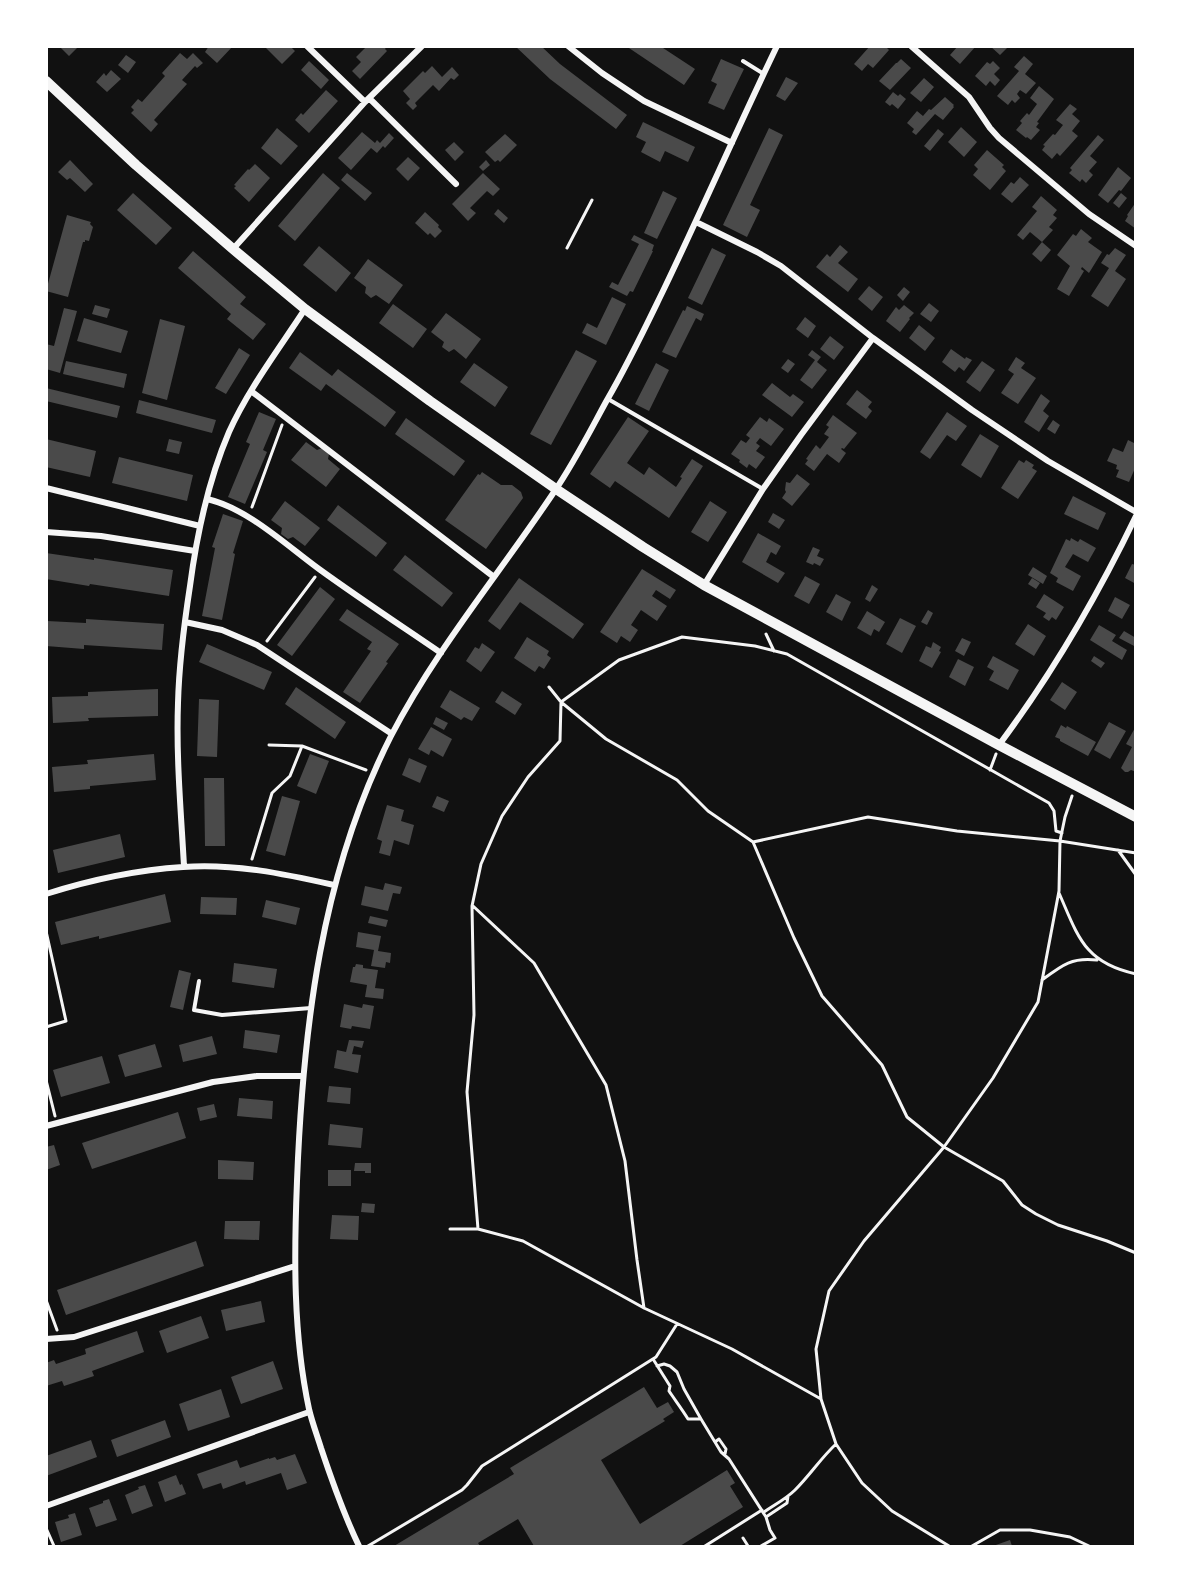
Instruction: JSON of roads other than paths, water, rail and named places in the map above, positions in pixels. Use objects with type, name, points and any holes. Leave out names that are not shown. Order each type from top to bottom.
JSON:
[{"type":"street","points":[[307,46],[456,184]]},
{"type":"street","points":[[233,249],[367,100],[422,46]]},
{"type":"street","points":[[568,46],[644,101],[732,143]]},
{"type":"street","points":[[359,1546],[334,1488],[309,1412],[298,1331],[295,1266],[303,1076],[318,961],[334,885],[352,828],[392,734],[441,653],[556,489],[608,399],[628,363],[696,222],[777,46]]},
{"type":"street","points":[[911,46],[969,97],[999,138],[1089,214],[1136,246]]},
{"type":"street","points":[[46,81],[136,165],[305,309],[641,551],[1136,817]]},
{"type":"street","points":[[696,222],[781,266],[873,338],[972,410],[1030,449],[1136,514],[1075,633],[999,745]]},
{"type":"street","points":[[184,866],[177,704],[185,622],[200,526],[221,451],[230,431],[251,391],[305,309]]},
{"type":"street","points":[[704,585],[763,489],[873,338]]},
{"type":"street","points":[[251,391],[494,577]]},
{"type":"street","points":[[46,488],[200,526]]},
{"type":"street","points":[[207,499],[220,502],[245,515],[441,653]]},
{"type":"street","points":[[46,532],[101,536],[195,551]]},
{"type":"street","points":[[185,622],[222,630],[262,648],[392,734]]},
{"type":"street","points":[[46,894],[135,873],[184,866],[281,873],[334,885]]},
{"type":"street","points":[[46,1126],[213,1082],[257,1076],[303,1076]]},
{"type":"street","points":[[46,1339],[74,1337],[295,1266]]},
{"type":"street","points":[[46,1506],[309,1412]]},
{"type":"lane","points":[[743,61],[764,74]]},
{"type":"lane","points":[[608,399],[763,489]]},
{"type":"lane","points":[[200,981],[194,1010],[222,1015],[312,1008]]}]
